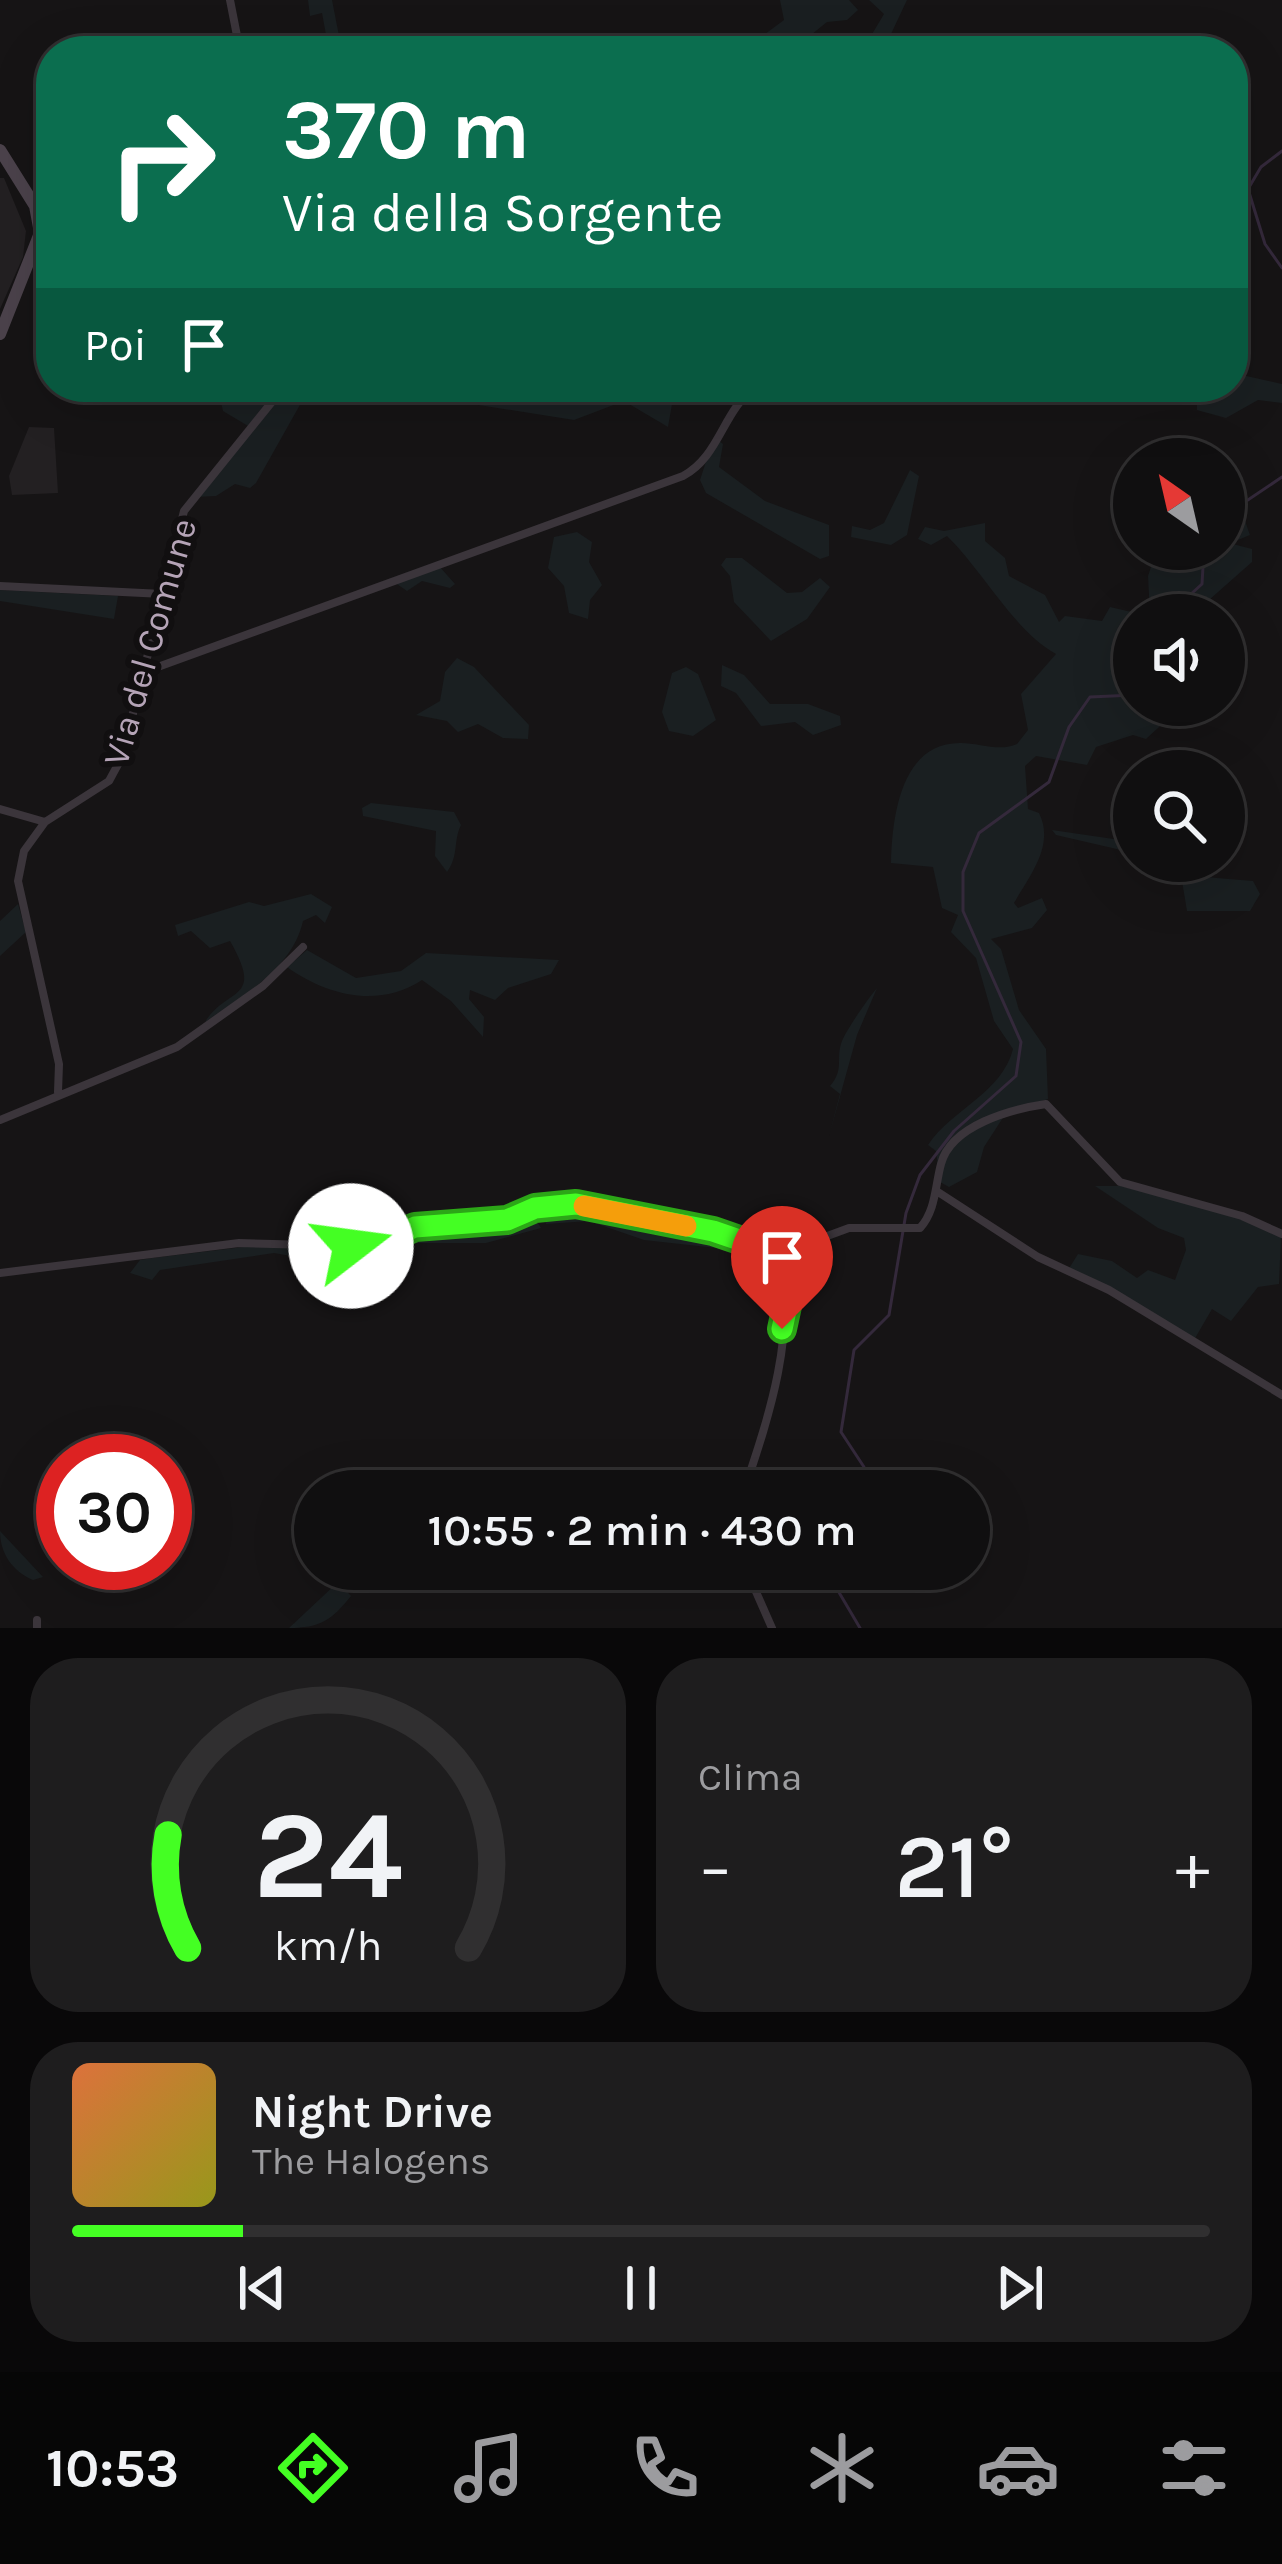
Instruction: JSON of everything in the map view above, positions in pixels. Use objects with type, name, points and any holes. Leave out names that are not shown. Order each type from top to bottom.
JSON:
[{"type":"street","points":[[230,0],[238,36]]},
{"type":"street","points":[[0,150],[36,215]]},
{"type":"street","points":[[0,334],[36,243]]},
{"type":"street","name":"Via del Comune","points":[[45,822],[109,781],[122,757],[184,511],[272,402]]},
{"type":"street","points":[[144,672],[683,476],[704,462],[735,402]]},
{"type":"street","points":[[0,586],[163,594]]},
{"type":"street","points":[[0,808],[45,822],[24,851],[18,881],[59,1064],[58,1092]]},
{"type":"street","points":[[0,1120],[43,1105],[58,1092],[133,1069],[177,1047],[262,986],[303,947]]},
{"type":"street","points":[[0,1273],[239,1243],[273,1241],[301,1248],[381,1242],[415,1227],[507,1220],[535,1208],[576,1204],[713,1231],[780,1254],[849,1228],[920,1228],[938,1191],[942,1159],[956,1141],[1012,1109],[1048,1104],[1120,1182],[1243,1216],[1282,1234]]},
{"type":"street","points":[[938,1191],[1038,1257],[1109,1290],[1282,1395]]},
{"type":"street","points":[[751,1470],[778,1391],[787,1306],[780,1254]]},
{"type":"street","points":[[755,1590],[772,1628]]},
{"type":"shaded area","points":[[308,0],[332,0],[339,36],[326,36],[322,13],[310,16]]},
{"type":"shaded area","points":[[780,0],[849,0],[858,10],[847,20],[827,22],[810,36],[762,36],[784,20]]},
{"type":"shaded area","points":[[869,0],[907,0],[890,36],[871,36],[884,14]]},
{"type":"shaded area","points":[[0,178],[26,231],[23,257],[0,309]]},
{"type":"shaded area","points":[[1248,376],[1282,384],[1282,403],[1258,400],[1226,418],[1197,410],[1197,403],[1248,402]]},
{"type":"shaded area","points":[[221,402],[268,402],[248,426],[223,411]]},
{"type":"shaded area","points":[[273,402],[302,402],[256,483],[250,488],[235,484],[216,496],[195,497]]},
{"type":"shaded area","points":[[465,402],[621,402],[574,420]]},
{"type":"shaded area","points":[[626,402],[672,402],[668,427]]},
{"type":"shaded area","points":[[29,427],[54,428],[58,493],[12,495],[9,476]]},
{"type":"shaded area","points":[[714,437],[723,444],[719,467],[765,501],[829,525],[829,556],[820,559],[706,493],[700,480]]},
{"type":"shaded area","points":[[910,470],[919,476],[907,535],[891,545],[851,537],[852,526],[870,530],[884,523]]},
{"type":"shaded area","points":[[985,523],[985,541],[1005,558],[1009,576],[1045,595],[1059,622],[1065,616],[1102,621],[1113,608],[1113,726],[1160,726],[1146,739],[1133,735],[1096,747],[1087,765],[1036,756],[1025,766],[1028,809],[1039,813],[1044,837],[1038,860],[1014,903],[1018,908],[1042,898],[1047,910],[1032,928],[991,939],[1001,949],[1019,1010],[1046,1049],[1048,1099],[1006,1113],[984,1147],[977,1172],[949,1187],[940,1182],[936,1151],[928,1145],[998,1078],[1013,1049],[994,1021],[976,958],[951,932],[958,915],[942,908],[933,867],[891,863],[898,805],[912,769],[941,746],[1017,744],[1028,730],[1021,694],[1056,654],[1026,631],[947,536],[931,545],[918,539],[925,527],[944,531]]},
{"type":"shaded area","points":[[577,532],[592,542],[589,562],[602,585],[590,600],[588,619],[569,613],[564,586],[548,568],[554,537]]},
{"type":"shaded area","points":[[1245,547],[1252,549],[1252,562],[1245,568]]},
{"type":"shaded area","points":[[726,558],[742,558],[787,593],[802,592],[820,578],[830,587],[807,619],[771,641],[734,602],[730,576],[721,565]]},
{"type":"shaded area","points":[[439,566],[455,584],[450,588],[422,581],[407,591],[394,582]]},
{"type":"shaded area","points":[[1150,570],[1243,570],[1216,594],[1149,594]]},
{"type":"shaded area","points":[[0,590],[118,596],[114,619],[0,601]]},
{"type":"shaded area","points":[[457,658],[474,667],[529,725],[528,739],[503,738],[478,724],[458,732],[447,721],[416,715],[440,701],[445,672]]},
{"type":"shaded area","points":[[722,665],[744,675],[770,704],[808,704],[840,716],[841,725],[813,735],[795,722],[761,726],[736,693],[721,686]]},
{"type":"shaded area","points":[[686,667],[698,674],[716,720],[693,736],[669,731],[662,712],[672,673]]},
{"type":"shaded area","points":[[371,803],[454,812],[461,825],[447,872],[435,856],[436,831],[363,816],[362,808]]},
{"type":"shaded area","points":[[1052,830],[1113,839],[1113,848],[1056,835]]},
{"type":"shaded area","points":[[1253,881],[1260,894],[1250,911],[1187,911],[1182,882]]},
{"type":"shaded area","points":[[311,894],[332,907],[325,923],[316,915],[303,921],[278,966],[205,1022],[239,991],[244,974],[240,961],[230,941],[210,948],[191,931],[178,936],[175,925],[249,902],[264,906]]},
{"type":"shaded area","points":[[18,904],[26,932],[0,956],[0,921]]},
{"type":"shaded area","points":[[307,950],[356,978],[401,971],[426,953],[559,960],[551,974],[508,988],[495,1000],[470,990],[469,999],[484,1017],[483,1037],[451,1001],[422,980],[405,989],[370,996],[318,985],[287,967]]},
{"type":"shaded area","points":[[877,988],[857,1035],[829,1136],[840,1094],[830,1086],[837,1074],[840,1047]]},
{"type":"shaded area","points":[[1095,1186],[1121,1186],[1233,1215],[1281,1235],[1279,1284],[1258,1287],[1231,1321],[1212,1309],[1194,1340],[1068,1270],[1078,1254],[1112,1261],[1137,1278],[1148,1270],[1175,1280],[1186,1250],[1184,1238],[1158,1228]]},
{"type":"shaded area","points":[[565,1206],[708,1231],[762,1253],[644,1240],[589,1221],[546,1224],[543,1210]]},
{"type":"shaded area","points":[[532,1213],[541,1228],[486,1243],[414,1243],[397,1261],[335,1264],[274,1253],[160,1270],[152,1280],[130,1273],[140,1260],[269,1244],[356,1251],[427,1228]]},
{"type":"shaded area","points":[[0,1531],[36,1570],[36,1579],[13,1566],[2,1547]]},
{"type":"shaded area","points":[[329,1590],[345,1590],[351,1596],[324,1621],[289,1628]]},
{"type":"waterway","points":[[1282,151],[1261,167],[1248,189],[1265,244],[1282,268]]},
{"type":"waterway","points":[[1245,502],[1282,477]]},
{"type":"waterway","points":[[1191,594],[1202,584],[1203,570]]},
{"type":"waterway","points":[[864,1470],[841,1432],[854,1350],[889,1315],[906,1213],[920,1175],[954,1131],[1016,1076],[1021,1042],[963,911],[963,872],[979,833],[1049,782],[1069,727],[1090,697],[1113,696]]},
{"type":"waterway","points":[[838,1590],[860,1628]]},
{"type":"slow traffic","points":[[584,1206],[686,1226]]},
{"type":"route","points":[[351,1246],[381,1242],[415,1227],[507,1220],[535,1208],[576,1204],[713,1231],[773,1256],[780,1254],[787,1306],[782,1329]]}]
